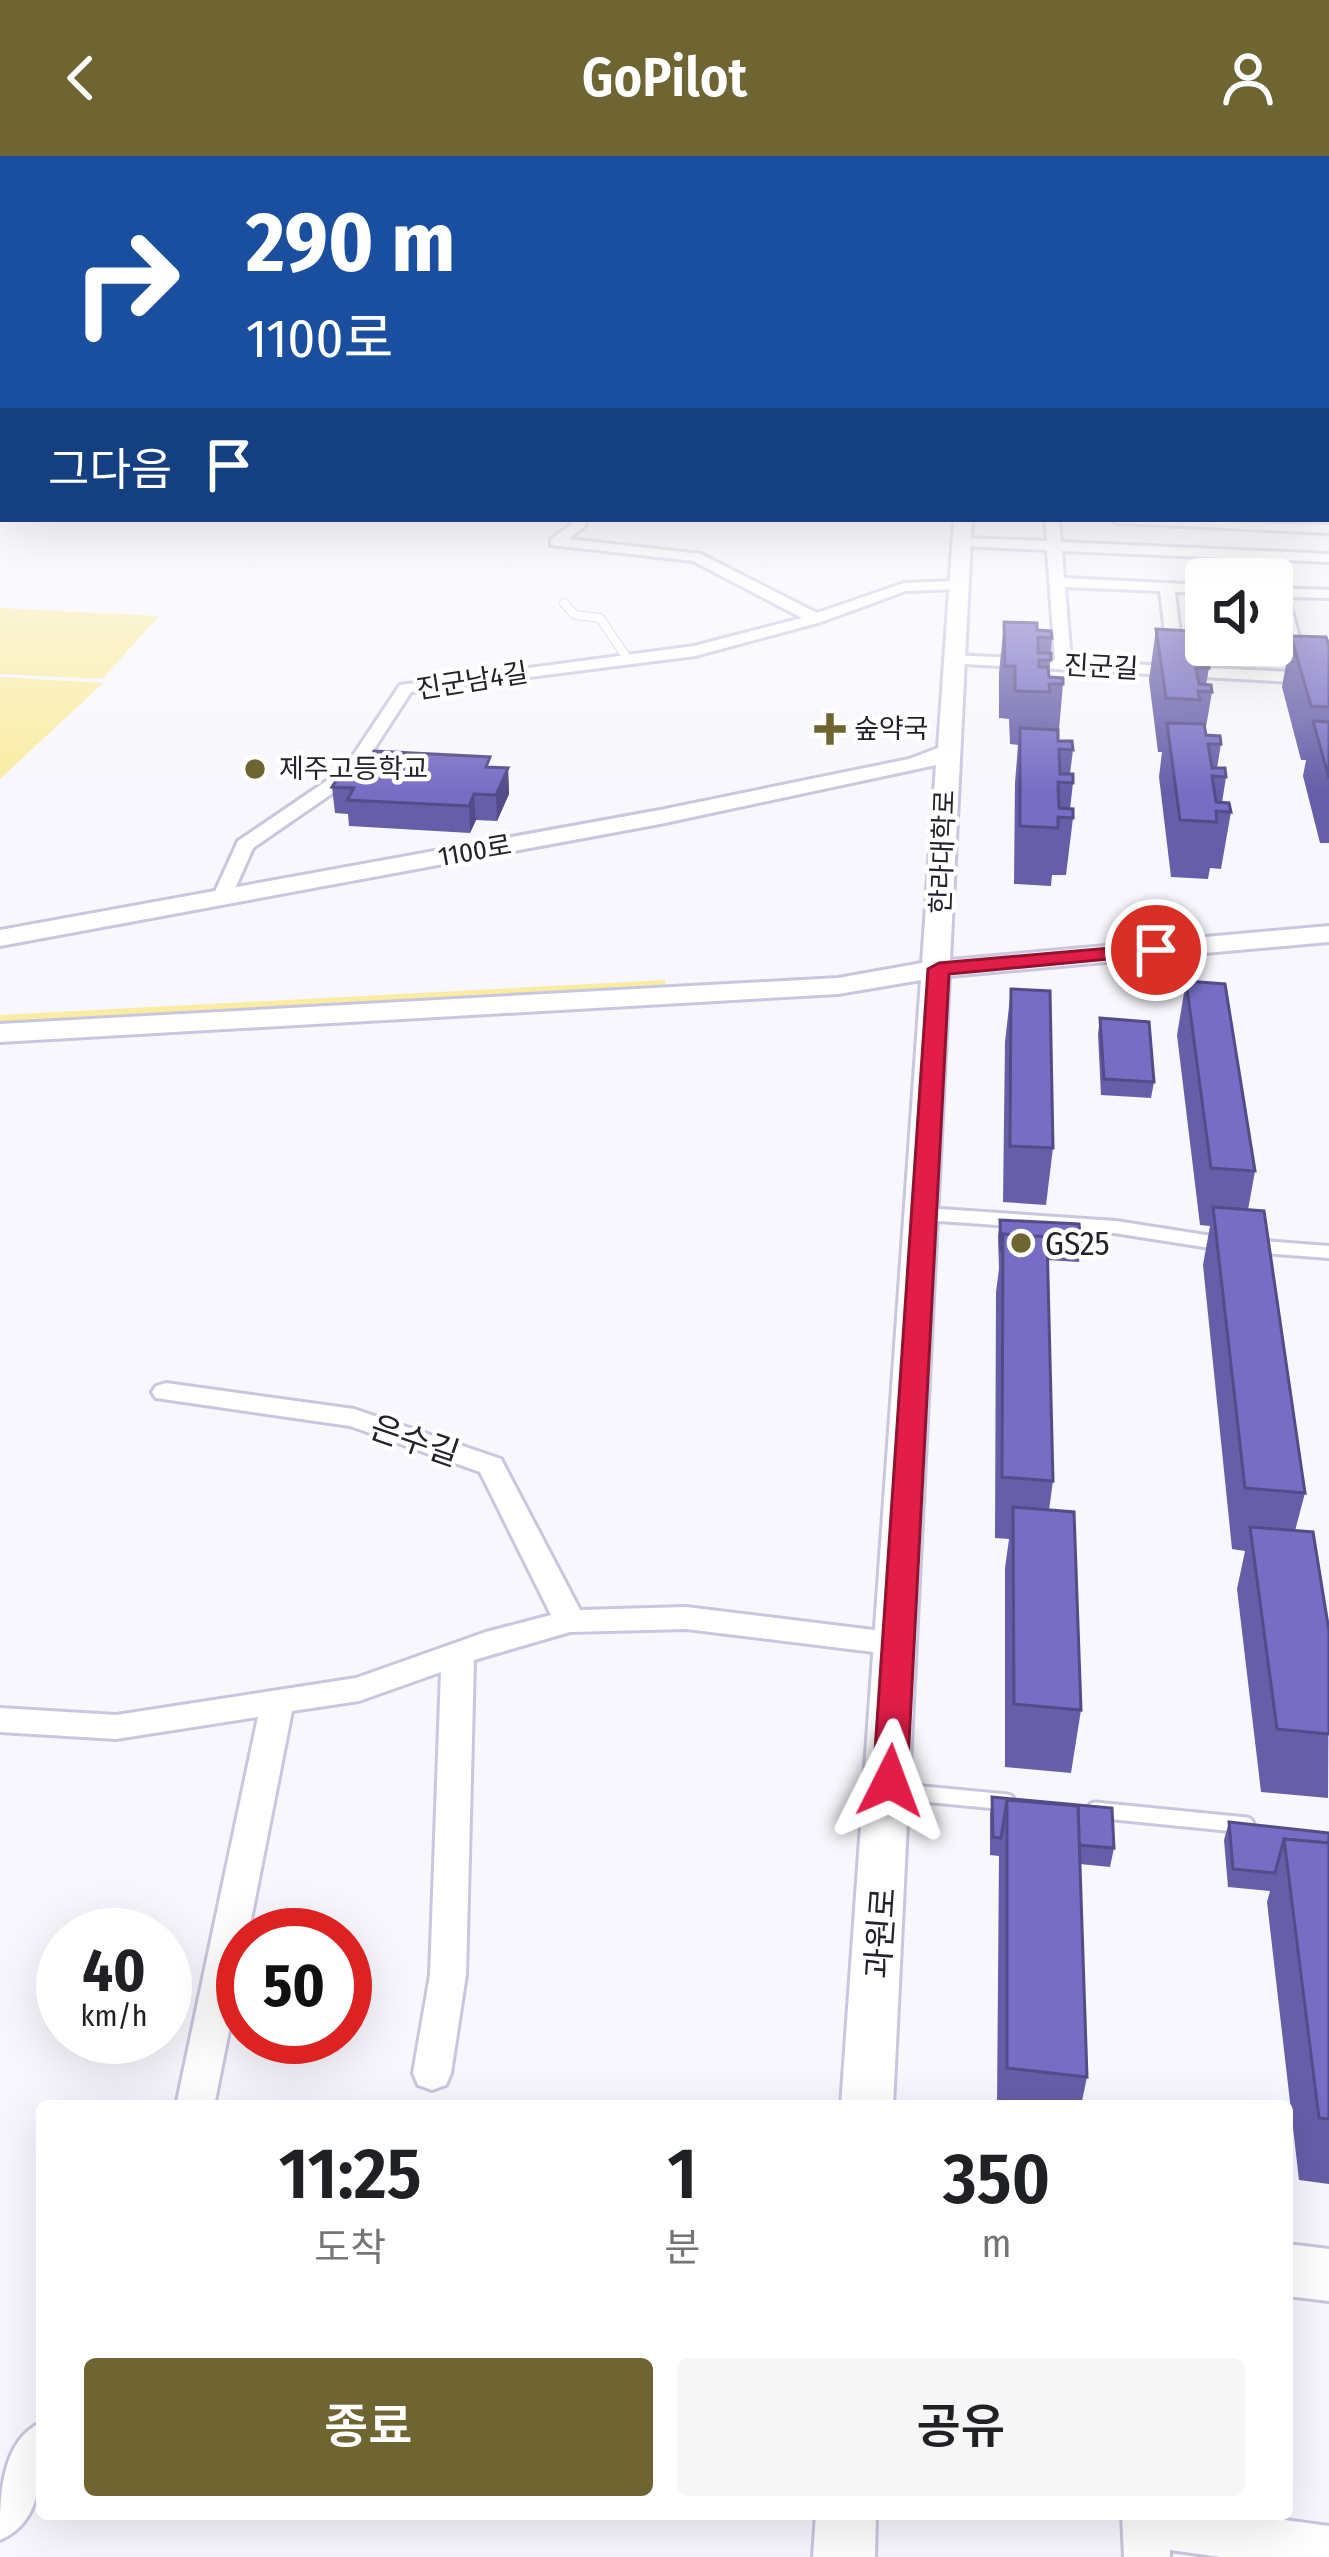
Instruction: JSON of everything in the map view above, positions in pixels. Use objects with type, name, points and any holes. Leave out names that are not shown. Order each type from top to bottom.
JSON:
[{"type":"main road","name":"한라대학로","points":[[939,969],[946,752],[959,568]]},
{"type":"main road","name":"1100로","points":[[2,934],[660,817],[914,765],[946,752]]},
{"type":"main road","points":[[0,1033],[838,986],[939,969],[1329,934]]},
{"type":"main road","points":[[0,1008],[835,964],[939,969]]},
{"type":"main road","name":"과원로","points":[[867,2100],[939,969]]},
{"type":"main road","points":[[1293,2271],[1329,2275]]},
{"type":"main road","points":[[844,2557],[846,2520]]},
{"type":"street","points":[[717,568],[816,619]]},
{"type":"street","points":[[1055,568],[1063,665]]},
{"type":"street","points":[[1055,582],[1185,588]]},
{"type":"street","name":"진군남4길","points":[[223,896],[245,845],[350,773],[406,688],[694,651],[816,619],[904,587],[957,585]]},
{"type":"street","name":"진군길","points":[[1167,587],[1178,671]]},
{"type":"street","points":[[1293,593],[1329,594]]},
{"type":"street","points":[[1293,646],[1303,678]]},
{"type":"street","name":"진군길","points":[[953,660],[1329,679]]},
{"type":"street","name":"은수길","points":[[166,1392],[354,1418],[490,1466],[570,1621]]},
{"type":"street","points":[[0,1720],[30,1726],[116,1727],[358,1689],[458,1653],[570,1621],[686,1618],[898,1644]]},
{"type":"street","points":[[431,2073],[448,1976],[458,1653]]},
{"type":"street","points":[[196,2100],[278,1701]]},
{"type":"street","points":[[0,2516],[36,2454]]},
{"type":"street","points":[[1146,2532],[1329,2549]]},
{"type":"lane","points":[[564,603],[575,614],[600,617],[627,658]]},
{"type":"lane","points":[[925,1214],[1115,1227],[1179,1240],[1329,1252]]},
{"type":"lane","points":[[890,1791],[1030,1804]]},
{"type":"lane","points":[[1076,1808],[1269,1827]]},
{"type":"shaded area","points":[[0,608],[159,616],[102,679],[0,674]]},
{"type":"shaded area","points":[[0,677],[103,683],[0,779]]},
{"type":"shaded area","points":[[665,980],[666,986],[0,1022],[0,1015]]},
{"type":"building","points":[[1004,622],[1037,623],[1037,630],[1051,631],[1052,638],[1038,637],[1038,653],[1051,653],[1051,660],[1039,660],[1039,667],[1048,667],[1049,677],[1063,678],[1063,684],[1049,684],[1050,692],[1015,691],[1015,666],[1005,666]]},
{"type":"building","points":[[1156,629],[1185,631],[1185,666],[1208,666],[1196,668],[1199,684],[1211,685],[1212,692],[1198,691],[1200,700],[1166,698]]},
{"type":"building","points":[[1293,636],[1326,637],[1329,645],[1329,707],[1311,706]]},
{"type":"building","points":[[1313,721],[1329,722],[1329,778]]},
{"type":"building","points":[[1167,723],[1204,724],[1206,735],[1220,736],[1221,744],[1208,744],[1212,768],[1225,768],[1226,777],[1212,776],[1216,802],[1229,803],[1231,812],[1216,811],[1217,822],[1180,820]]},
{"type":"building","points":[[1020,728],[1058,730],[1058,741],[1072,741],[1073,750],[1059,749],[1060,774],[1073,774],[1073,783],[1058,782],[1059,808],[1073,809],[1073,818],[1058,817],[1058,828],[1020,826]]},
{"type":"building","points":[[374,751],[490,757],[486,767],[508,768],[496,795],[474,794],[469,806],[347,800],[354,788],[332,787],[348,761],[368,762]]},
{"type":"building","points":[[1186,981],[1225,984],[1255,1171],[1211,1168]]},
{"type":"building","points":[[1011,989],[1050,991],[1053,1148],[1010,1146]]},
{"type":"building","points":[[1100,1018],[1149,1022],[1154,1082],[1104,1079]]},
{"type":"building","points":[[1213,1207],[1264,1211],[1305,1493],[1245,1488]]},
{"type":"building","points":[[1000,1220],[1079,1224],[1081,1246],[1047,1244],[1047,1237],[1003,1234],[1001,1252]]},
{"type":"building","points":[[1003,1234],[1047,1237],[1053,1481],[1002,1477]]},
{"type":"building","points":[[1013,1507],[1074,1512],[1081,1710],[1014,1704]]},
{"type":"building","points":[[1250,1527],[1313,1532],[1329,1631],[1329,1734],[1277,1729]]},
{"type":"building","points":[[992,1797],[1112,1808],[1114,1848],[1079,1845],[1078,1806],[1007,1800],[1001,1838],[993,1837]]},
{"type":"building","points":[[1007,1800],[1078,1806],[1087,2077],[1007,2068]]},
{"type":"building","points":[[1229,1822],[1329,1833],[1329,1843],[1284,1839],[1275,1873],[1233,1869]]},
{"type":"building","points":[[1284,1839],[1329,1843],[1329,2119],[1319,2118]]},
{"type":"place","name":"숲약국","points":[[830,729]]},
{"type":"place","name":"제주고등학교","points":[[255,769]]},
{"type":"place","name":"GS25","points":[[1021,1243]]},
{"type":"route","points":[[890,1781],[939,969],[1156,950]]}]
